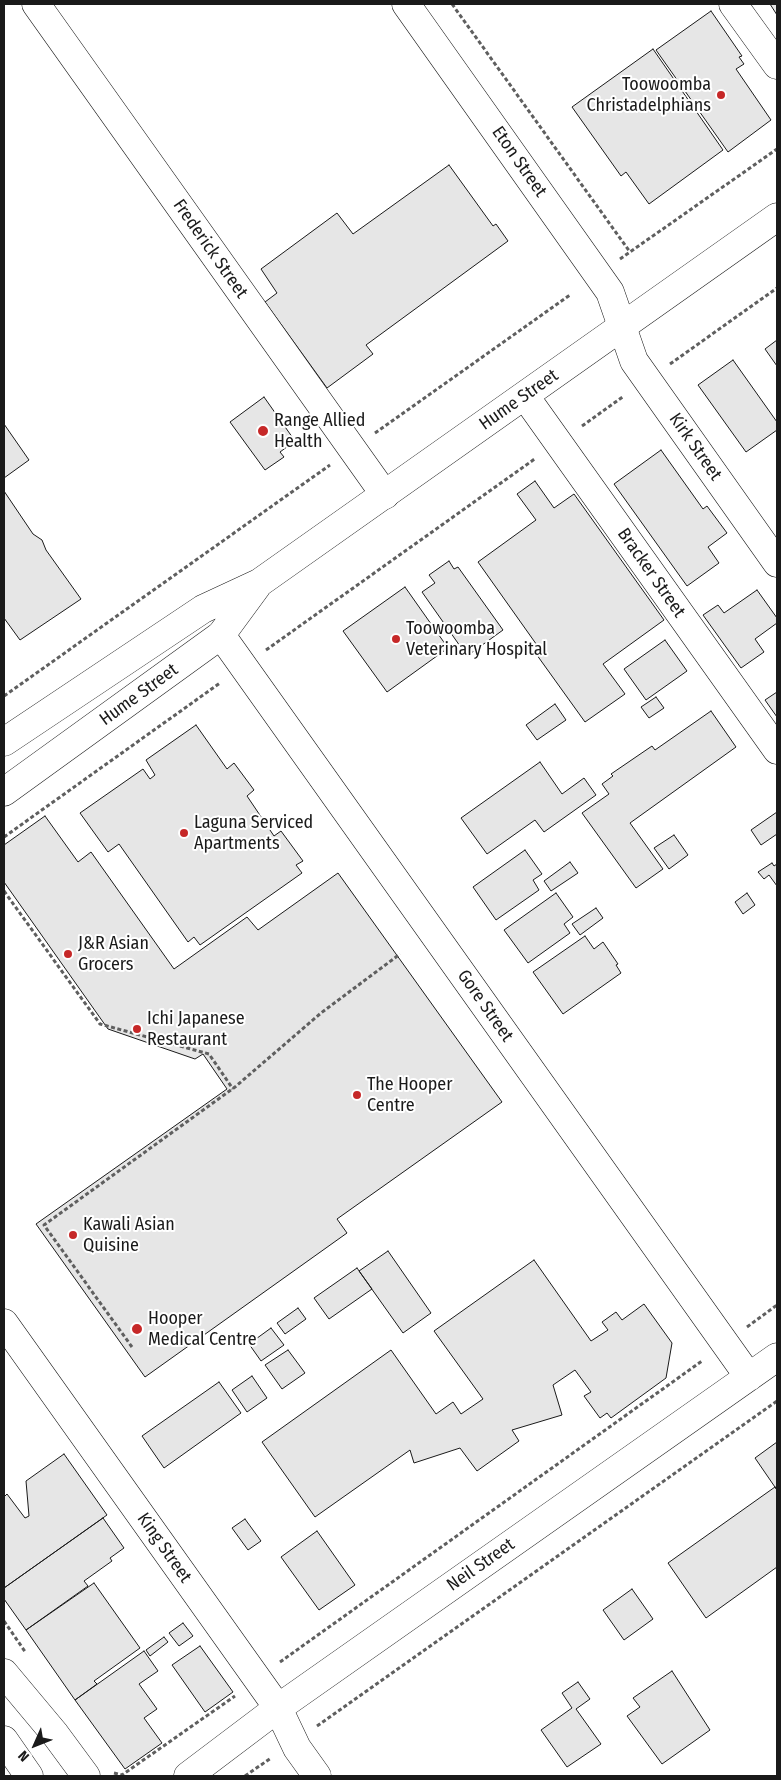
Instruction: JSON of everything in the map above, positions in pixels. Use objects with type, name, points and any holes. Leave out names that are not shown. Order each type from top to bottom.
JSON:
[{"type":"main road","name":"Frederick Street","points":[[36,4],[384,495]]},
{"type":"main road","name":"Eton Street","points":[[406,4],[610,292],[622,326]]},
{"type":"main road","points":[[733,4],[777,65]]},
{"type":"main road","name":"Hume Street","points":[[4,742],[204,609],[260,583],[777,217]]},
{"type":"main road","name":"Kirk Street","points":[[622,326],[634,361],[777,563]]},
{"type":"main road","name":"Bracker Street","points":[[526,396],[777,750]]},
{"type":"main road","name":"Hume Street","points":[[4,792],[221,635],[260,583]]},
{"type":"main road","name":"Gore Street","points":[[221,635],[749,1378]]},
{"type":"main road","name":"King Street","points":[[4,1323],[278,1708],[294,1742],[317,1776]]},
{"type":"main road","name":"Neil Street","points":[[188,1776],[278,1708],[777,1357]]},
{"type":"main road","points":[[4,1673],[55,1734],[86,1776]]},
{"type":"main road","points":[[4,1740],[29,1776]]},
{"type":"path","points":[[452,4],[630,252]]},
{"type":"path","points":[[620,260],[777,149]]},
{"type":"path","points":[[4,837],[777,288]]},
{"type":"path","points":[[4,696],[570,295]]},
{"type":"path","points":[[4,891],[100,1024],[209,1054],[233,1089]]},
{"type":"path","points":[[132,1347],[44,1225],[233,1089],[321,1013],[400,954]]},
{"type":"path","points":[[122,1775],[777,1305]]},
{"type":"path","points":[[245,1776],[777,1401]]},
{"type":"building","points":[[770,4],[777,4],[777,15]]},
{"type":"building","name":"Toowoomba Christadelphians","points":[[711,11],[742,56],[739,57],[744,64],[736,69],[771,120],[728,152],[656,50]]},
{"type":"building","points":[[653,49],[723,150],[649,204],[626,172],[621,176],[572,107]]},
{"type":"building","points":[[449,165],[493,226],[496,224],[508,241],[366,345],[373,354],[327,388],[265,302],[277,293],[261,269],[337,213],[353,234]]},
{"type":"building","points":[[777,340],[777,366],[765,349]]},
{"type":"building","points":[[733,360],[777,422],[777,430],[746,452],[698,385]]},
{"type":"building","name":"Range Allied Health","points":[[264,397],[295,441],[280,452],[284,457],[265,470],[230,422]]},
{"type":"building","points":[[4,424],[29,460],[4,478]]},
{"type":"building","points":[[661,450],[703,509],[707,506],[727,533],[708,547],[719,563],[687,586],[614,484]]},
{"type":"building","points":[[535,481],[554,508],[574,494],[664,620],[603,664],[625,694],[585,722],[534,651],[539,648],[478,562],[536,520],[517,494]]},
{"type":"building","points":[[4,491],[33,534],[42,540],[46,550],[81,599],[20,640],[4,618]]},
{"type":"building","points":[[449,561],[454,569],[458,567],[503,630],[467,656],[422,592],[435,583],[429,575]]},
{"type":"building","name":"Toowoomba Veterinary Hospital","points":[[405,587],[448,648],[387,692],[343,631]]},
{"type":"building","points":[[757,590],[777,618],[777,623],[755,639],[764,652],[741,668],[703,615],[718,605],[724,613]]},
{"type":"building","points":[[665,640],[687,671],[646,700],[624,669]]},
{"type":"building","points":[[777,692],[777,717],[765,700]]},
{"type":"building","points":[[656,697],[664,708],[649,718],[641,707]]},
{"type":"building","points":[[555,704],[566,720],[537,740],[526,725]]},
{"type":"building","points":[[711,711],[736,747],[630,823],[663,869],[636,888],[582,813],[609,794],[602,784],[613,776],[611,774],[652,746],[655,750]]},
{"type":"building","name":"Laguna Serviced Apartments","points":[[196,725],[227,769],[234,763],[254,790],[247,796],[274,836],[281,831],[303,861],[296,865],[302,873],[200,945],[194,937],[188,942],[119,844],[108,852],[80,813],[143,769],[150,779],[155,775],[146,760]]},
{"type":"building","points":[[540,762],[562,794],[584,778],[596,795],[544,832],[535,820],[487,854],[461,818]]},
{"type":"building","points":[[777,812],[777,834],[761,845],[751,830]]},
{"type":"building","name":"The Hooper Centre","points":[[45,816],[78,862],[91,852],[174,969],[247,917],[258,930],[338,873],[502,1102],[337,1219],[347,1233],[145,1377],[36,1224],[227,1089],[203,1054],[195,1059],[108,1029],[4,882],[4,845]]},
{"type":"building","points":[[674,835],[688,855],[669,869],[654,848]]},
{"type":"building","points":[[525,850],[542,874],[533,880],[539,890],[496,920],[473,887]]},
{"type":"building","points":[[570,862],[578,873],[551,891],[544,881]]},
{"type":"building","points":[[772,863],[774,866],[777,864],[777,886],[769,875],[764,879],[758,872]]},
{"type":"building","points":[[556,893],[573,917],[564,924],[570,933],[528,963],[504,930]]},
{"type":"building","points":[[747,893],[755,905],[743,914],[735,902]]},
{"type":"building","points":[[596,908],[603,918],[580,935],[572,924]]},
{"type":"building","points":[[585,936],[594,949],[603,942],[618,964],[616,965],[621,973],[563,1014],[533,972]]},
{"type":"building","points":[[388,1251],[431,1313],[403,1333],[359,1271]]},
{"type":"building","points":[[534,1260],[591,1341],[608,1330],[602,1322],[616,1312],[622,1320],[644,1304],[672,1343],[666,1378],[611,1418],[607,1413],[600,1418],[584,1396],[591,1392],[575,1370],[553,1385],[562,1415],[512,1430],[519,1441],[477,1471],[460,1448],[414,1463],[410,1450],[315,1517],[262,1442],[391,1350],[436,1414],[453,1402],[461,1414],[483,1399],[434,1331]]},
{"type":"building","points":[[357,1268],[372,1289],[329,1319],[314,1298]]},
{"type":"building","points":[[298,1308],[306,1319],[285,1334],[277,1323]]},
{"type":"building","points":[[271,1328],[284,1345],[261,1361],[249,1344]]},
{"type":"building","points":[[288,1350],[305,1373],[282,1389],[265,1365]]},
{"type":"building","points":[[252,1376],[267,1398],[247,1412],[232,1390]]},
{"type":"building","points":[[219,1382],[241,1413],[164,1468],[142,1436]]},
{"type":"building","points":[[777,1442],[777,1490],[755,1458]]},
{"type":"building","points":[[64,1454],[107,1515],[4,1588],[4,1497],[7,1494],[25,1518],[29,1516],[26,1481]]},
{"type":"building","points":[[775,1487],[777,1490],[777,1567],[706,1618],[668,1563]]},
{"type":"building","points":[[103,1518],[124,1548],[110,1558],[112,1561],[84,1581],[88,1586],[26,1630],[4,1599],[4,1588]]},
{"type":"building","points":[[245,1519],[261,1541],[248,1550],[232,1528]]},
{"type":"building","points":[[317,1531],[355,1585],[319,1610],[281,1557]]},
{"type":"building","points":[[94,1583],[140,1648],[94,1681],[97,1684],[75,1700],[26,1630]]},
{"type":"building","points":[[632,1589],[653,1619],[624,1640],[603,1610]]},
{"type":"building","points":[[183,1623],[193,1636],[179,1646],[169,1633]]},
{"type":"building","points":[[164,1637],[168,1642],[150,1656],[146,1650]]},
{"type":"building","points":[[200,1646],[233,1692],[205,1712],[172,1665]]},
{"type":"building","points":[[144,1651],[158,1671],[139,1684],[157,1709],[144,1718],[162,1743],[125,1769],[75,1700]]},
{"type":"building","points":[[672,1671],[710,1730],[662,1764],[627,1716],[640,1707],[633,1698]]},
{"type":"building","points":[[578,1682],[590,1699],[576,1709],[601,1744],[567,1767],[541,1730],[572,1708],[562,1693]]},
{"type":"place","name":"Toowoomba Christadelphians","points":[[721,95]]},
{"type":"place","name":"Range Allied Health","points":[[263,431]]},
{"type":"place","name":"Toowoomba Veterinary Hospital","points":[[396,639]]},
{"type":"place","name":"Laguna Serviced Apartments","points":[[184,833]]},
{"type":"place","name":"J&R Asian Grocers","points":[[68,954]]},
{"type":"place","name":"Ichi Japanese Restaurant","points":[[137,1029]]},
{"type":"place","name":"The Hooper Centre","points":[[357,1095]]},
{"type":"place","name":"Kawali Asian Quisine","points":[[73,1235]]},
{"type":"place","name":"Hooper Medical Centre","points":[[137,1329]]}]
